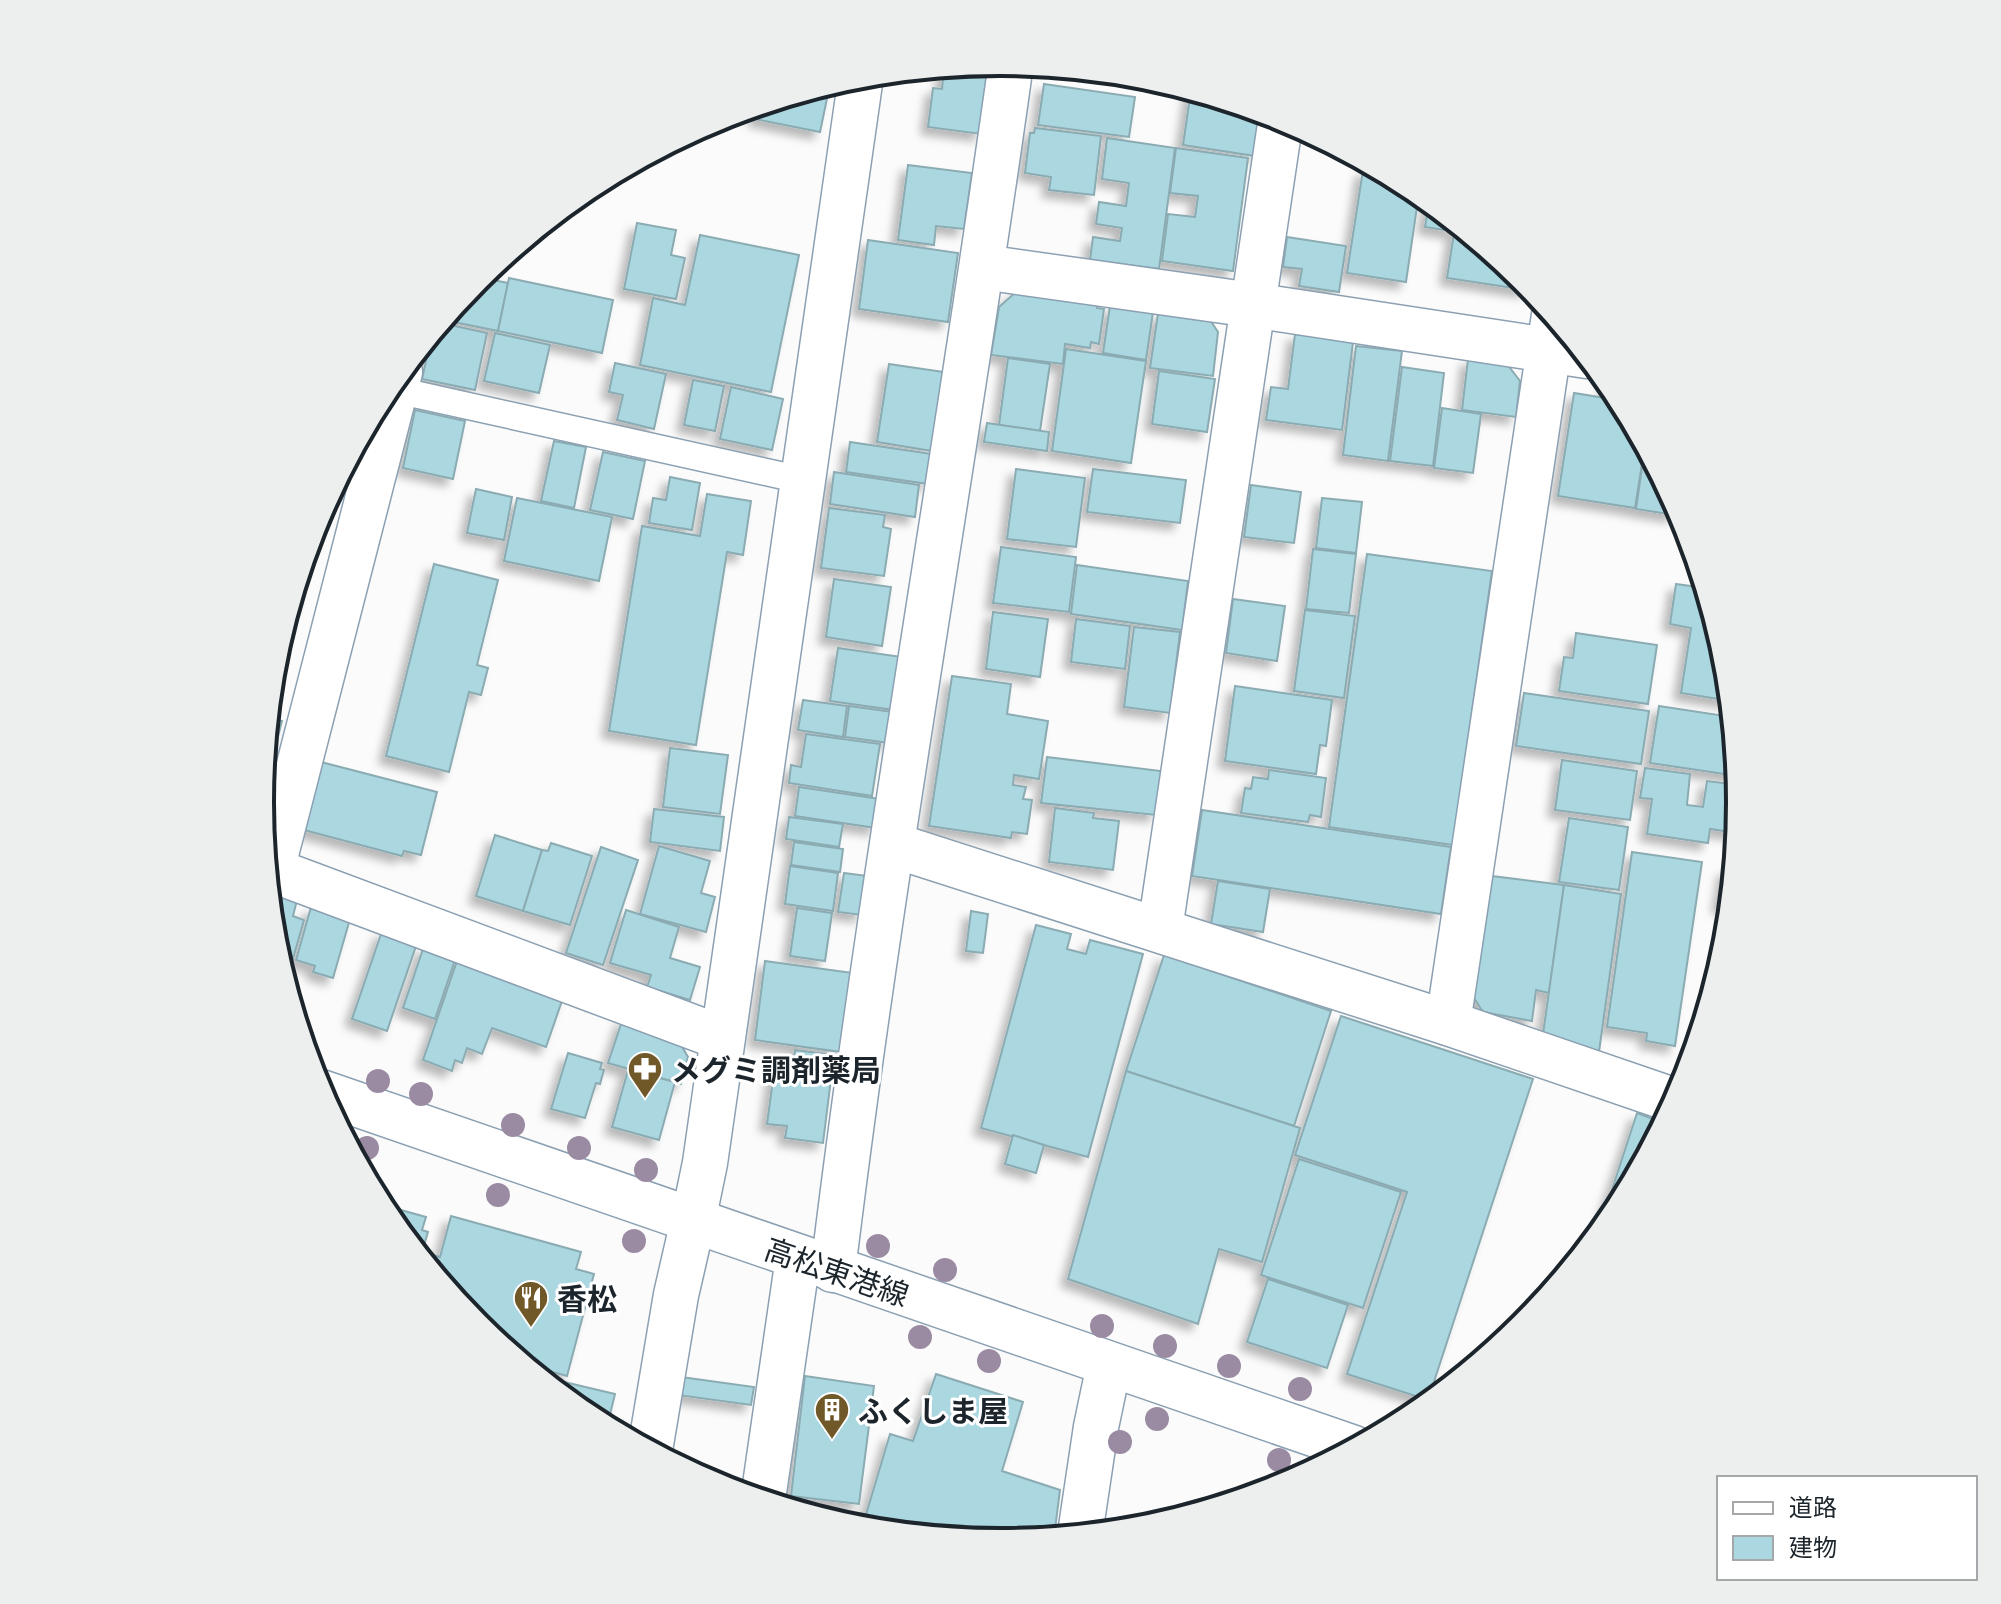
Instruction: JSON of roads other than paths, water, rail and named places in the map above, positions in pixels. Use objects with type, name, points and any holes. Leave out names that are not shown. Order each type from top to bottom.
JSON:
[{"type":"street","points":[[765,1488],[815,1264],[893,845],[983,267],[1009,76]]},
{"type":"street","points":[[652,1439],[676,1295],[705,1163],[859,90]]},
{"type":"street","points":[[1160,929],[1279,131]]},
{"type":"street","points":[[983,267],[1252,305],[1559,340]]},
{"type":"street","points":[[1448,1023],[1562,343]]},
{"type":"street","points":[[276,843],[390,409]]},
{"type":"street","points":[[893,845],[1448,1023],[1664,1097]]},
{"type":"street","points":[[278,873],[722,1038]]},
{"type":"street","name":"高松東港線","points":[[338,1098],[1340,1443]]},
{"type":"street","points":[[1082,1523],[1109,1365]]},
{"type":"lane","points":[[408,383],[802,480]]},
{"type":"place","name":"メグミ調剤薬局","points":[[645,1100]]},
{"type":"place","name":"香松","points":[[531,1329]]},
{"type":"place","name":"ふくしま屋","points":[[832,1441]]}]
